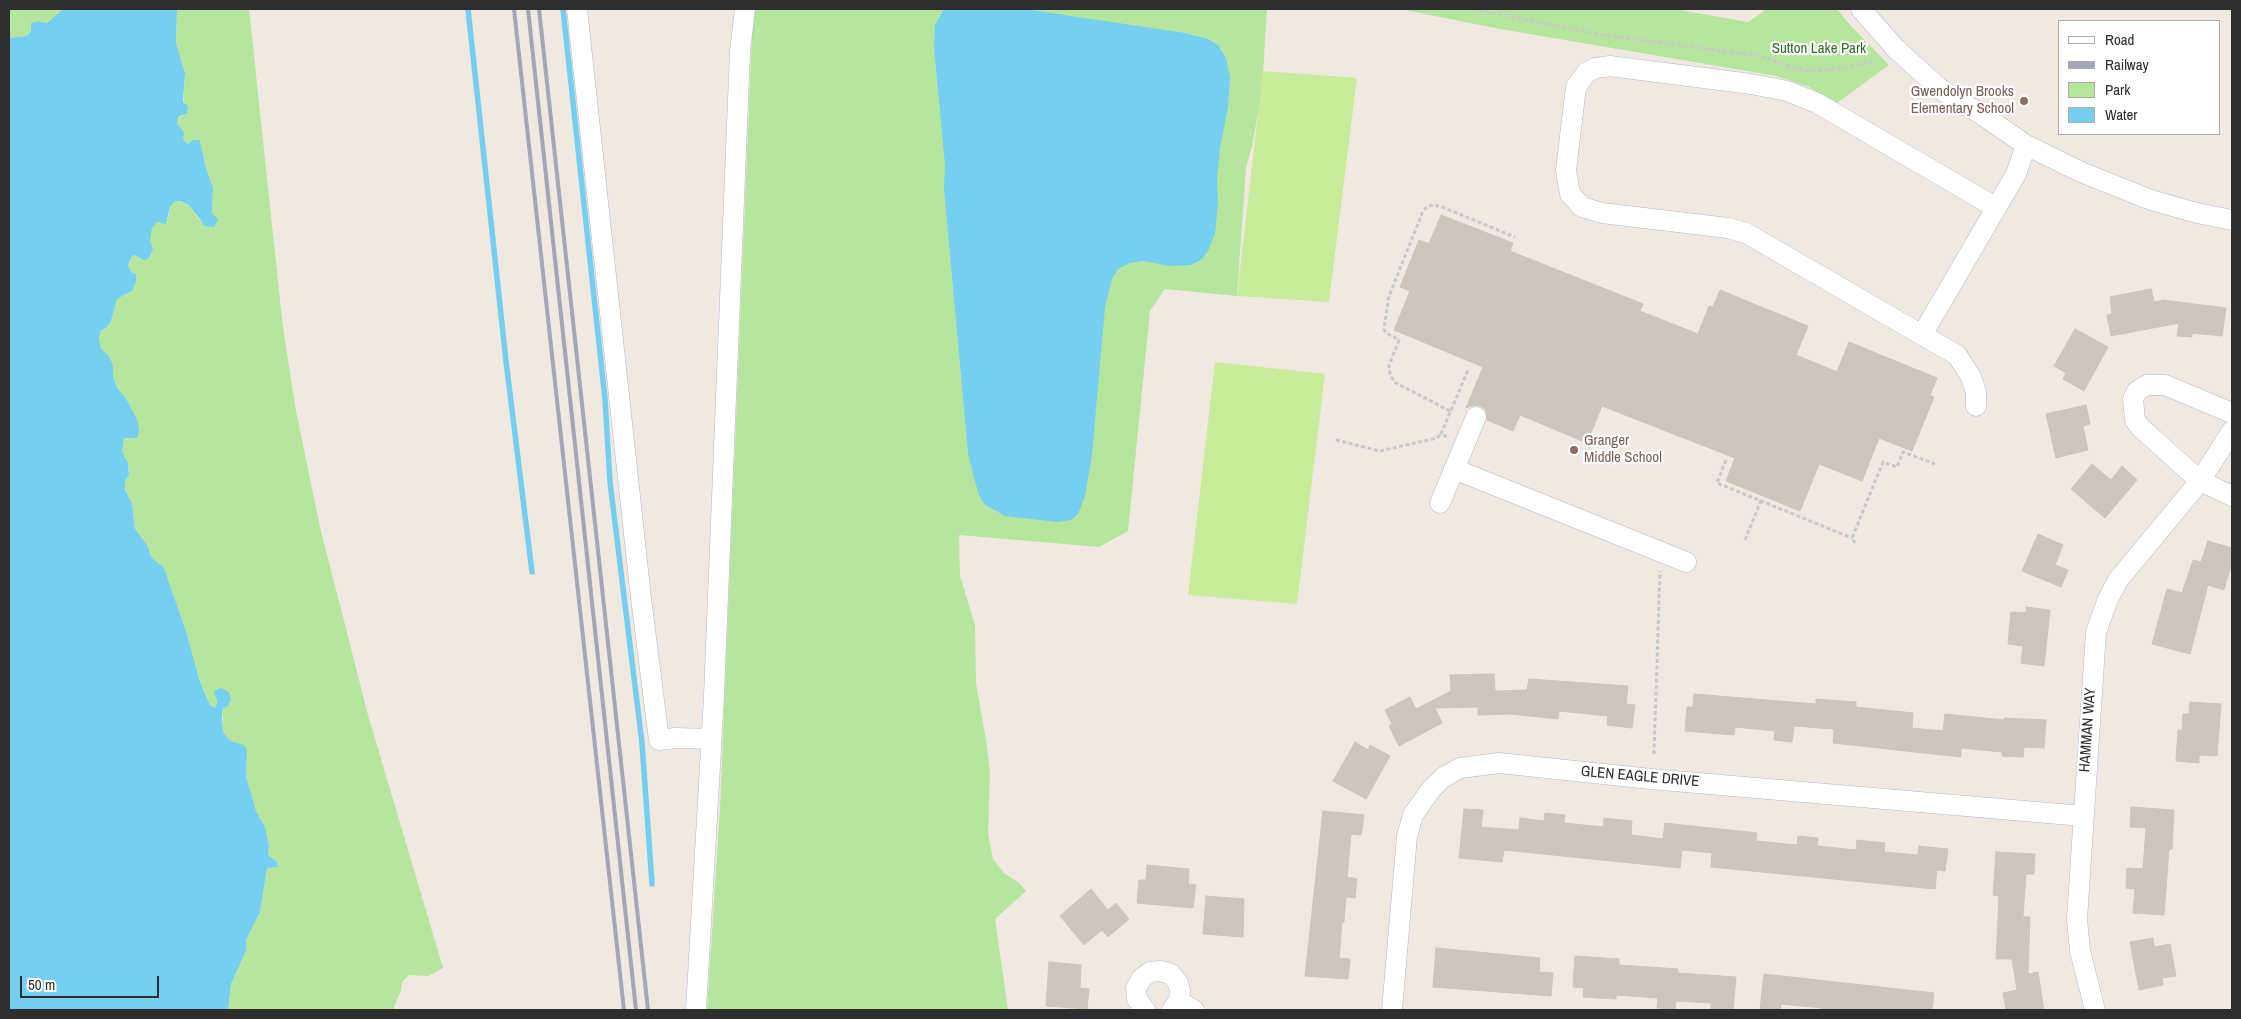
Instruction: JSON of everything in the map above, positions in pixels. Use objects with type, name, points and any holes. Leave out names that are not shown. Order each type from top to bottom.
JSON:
[{"type":"street","points":[[577,9],[641,598],[659,740],[675,738],[711,739]]},
{"type":"street","points":[[696,1010],[711,739],[740,60],[745,9]]},
{"type":"street","points":[[1861,9],[1896,49],[1938,87],[1958,102],[1975,110],[2026,145],[2087,175],[2151,200],[2197,213],[2232,220]]},
{"type":"street","points":[[1976,406],[1976,392],[1971,377],[1957,355],[1746,233],[1718,227],[1602,213],[1582,207],[1570,194],[1566,170],[1576,87],[1587,72],[1596,68],[1610,66],[1751,84],[1788,91],[1817,103],[1995,207]]},
{"type":"street","points":[[1922,335],[2016,174],[2026,145]]},
{"type":"street","points":[[2232,413],[2165,385],[2147,385],[2138,391],[2133,399],[2135,420],[2140,427],[2200,481],[2232,496]]},
{"type":"street","points":[[1440,503],[1476,417]]},
{"type":"street","name":"HAMMAN WAY","points":[[2095,1010],[2080,951],[2077,919],[2094,647],[2100,617],[2115,586],[2133,560],[2200,481],[2232,431]]},
{"type":"street","points":[[1454,469],[1686,562]]},
{"type":"street","name":"GLEN EAGLE DRIVE","points":[[1392,1010],[1408,836],[1413,815],[1432,788],[1444,777],[1460,768],[1499,763],[2083,816]]},
{"type":"street","points":[[1144,1010],[1137,999],[1136,988],[1142,978],[1150,972],[1160,971],[1171,974],[1178,983],[1181,1007]]},
{"type":"path","points":[[1473,9],[1603,35],[1760,56],[1792,68],[1810,71],[1844,68],[1874,61]]},
{"type":"path","points":[[1450,411],[1402,388],[1394,382],[1389,366],[1399,340],[1386,333],[1384,329],[1388,296],[1423,211],[1428,206],[1442,207],[1516,236]]},
{"type":"path","points":[[1336,440],[1380,451],[1437,438],[1441,434],[1468,370]]},
{"type":"path","points":[[1441,434],[1454,440]]},
{"type":"path","points":[[1852,538],[1883,462],[1897,467],[1903,452],[1935,464]]},
{"type":"path","points":[[1726,460],[1717,483],[1852,538],[1855,543]]},
{"type":"path","points":[[1745,540],[1761,500]]},
{"type":"path","points":[[1654,754],[1662,563]]},
{"type":"green space","points":[[9,9],[63,9],[47,23],[38,21],[26,36],[10,38],[9,40]]},
{"type":"green space","points":[[177,9],[249,9],[283,328],[296,411],[320,527],[368,715],[443,968],[428,976],[409,975],[402,982],[393,1010],[228,1010],[231,984],[246,951],[246,940],[260,912],[267,868],[278,867],[277,862],[268,855],[269,845],[265,827],[256,811],[246,777],[247,750],[230,742],[223,732],[223,708],[217,700],[215,708],[210,705],[200,682],[186,631],[164,568],[151,557],[148,546],[135,529],[132,503],[125,490],[125,481],[129,475],[128,463],[122,453],[124,438],[137,438],[137,419],[125,397],[117,388],[113,376],[113,365],[109,356],[101,349],[99,338],[101,330],[111,321],[117,299],[132,291],[136,282],[136,274],[131,272],[128,266],[131,257],[135,255],[144,259],[152,228],[157,222],[168,219],[170,207],[175,200],[189,205],[200,221],[212,213],[213,188],[200,141],[193,140],[188,144],[183,140],[177,124],[178,117],[183,116],[185,73],[176,43]]},
{"type":"green space","points":[[753,9],[1267,9],[1262,91],[1252,146],[1246,167],[1237,296],[1165,289],[1150,311],[1128,531],[1099,547],[959,535],[960,576],[975,625],[976,683],[990,773],[988,834],[993,859],[1004,873],[1019,883],[1026,891],[995,919],[1008,1010],[707,1010],[720,809]]},
{"type":"green space","name":"Sutton Lake Park","points":[[1400,9],[1673,9],[1748,22],[1767,9],[1837,9],[1889,65],[1837,103],[1807,86],[1776,76],[1495,28]]},
{"type":"green space","points":[[1263,71],[1357,78],[1329,302],[1237,296]]},
{"type":"green space","points":[[1215,362],[1325,374],[1297,604],[1188,595]]},
{"type":"water","points":[[63,9],[177,9],[176,43],[185,73],[183,102],[188,106],[187,113],[178,117],[177,124],[184,132],[183,140],[188,144],[193,140],[200,140],[213,188],[212,213],[218,220],[214,227],[205,226],[189,205],[175,201],[170,207],[166,224],[157,222],[152,228],[150,241],[153,249],[149,258],[144,260],[135,255],[131,257],[128,266],[131,272],[136,274],[136,282],[132,291],[117,299],[111,321],[106,328],[101,330],[99,338],[101,349],[109,356],[113,365],[113,376],[117,388],[125,397],[137,419],[139,430],[137,438],[124,438],[122,452],[128,463],[129,475],[125,481],[125,490],[132,503],[135,529],[148,546],[151,557],[164,568],[186,631],[200,682],[210,705],[215,708],[217,701],[214,691],[221,688],[229,692],[231,699],[228,706],[223,708],[223,732],[230,741],[244,745],[247,750],[246,777],[256,811],[265,827],[269,845],[268,855],[277,862],[278,867],[267,868],[260,912],[246,940],[246,951],[231,984],[228,1010],[9,1010],[9,40],[10,38],[26,36],[31,31],[31,23],[38,21],[47,23]]},
{"type":"water","points":[[944,9],[1024,9],[1185,33],[1208,39],[1218,45],[1226,58],[1230,77],[1228,107],[1220,148],[1217,179],[1218,203],[1215,233],[1208,251],[1201,260],[1190,265],[1171,266],[1143,261],[1130,263],[1118,269],[1112,279],[1105,307],[1092,455],[1085,496],[1078,514],[1071,520],[1058,522],[1005,516],[984,504],[974,478],[968,453],[944,189],[945,164],[934,48],[935,25]]},
{"type":"building","points":[[1441,215],[1513,243],[1510,251],[1643,304],[1640,311],[1698,334],[1709,306],[1713,307],[1720,290],[1808,326],[1796,355],[1837,372],[1849,342],[1937,378],[1930,395],[1934,397],[1912,451],[1879,438],[1862,481],[1819,464],[1800,511],[1726,481],[1735,458],[1602,406],[1587,443],[1520,415],[1513,431],[1487,420],[1486,410],[1481,406],[1475,405],[1466,408],[1483,367],[1394,330],[1410,291],[1400,287],[1419,240],[1429,244]]},
{"type":"building","points":[[2151,289],[2154,302],[2163,300],[2226,308],[2222,336],[2192,333],[2192,337],[2177,336],[2179,323],[2111,336],[2107,315],[2112,314],[2110,297]]},
{"type":"building","points":[[2075,329],[2108,347],[2084,391],[2063,379],[2066,373],[2054,366]]},
{"type":"building","points":[[2086,405],[2090,424],[2083,426],[2088,450],[2056,458],[2046,414]]},
{"type":"building","points":[[2092,464],[2111,480],[2122,466],[2137,480],[2105,518],[2071,489]]},
{"type":"building","points":[[2038,534],[2063,545],[2055,565],[2068,570],[2061,587],[2022,571]]},
{"type":"building","points":[[2208,541],[2232,548],[2232,562],[2224,590],[2208,585],[2190,654],[2152,644],[2167,589],[2182,593],[2193,560],[2201,562]]},
{"type":"building","points":[[2026,607],[2050,610],[2044,666],[2021,663],[2023,646],[2008,644],[2011,612],[2026,613]]},
{"type":"building","points":[[1494,674],[1495,691],[1527,690],[1529,679],[1628,686],[1626,704],[1635,705],[1632,728],[1607,725],[1608,716],[1559,711],[1558,719],[1511,714],[1478,715],[1478,707],[1435,708],[1442,723],[1399,746],[1389,726],[1392,724],[1385,710],[1410,697],[1416,709],[1451,691],[1450,675]]},
{"type":"building","points":[[1694,694],[1816,704],[1816,699],[1856,702],[1856,707],[1913,713],[1912,728],[1943,731],[1945,714],[2004,720],[2004,718],[2046,720],[2044,748],[2024,747],[2023,757],[2002,756],[2002,752],[1961,748],[1961,757],[1833,743],[1834,729],[1794,726],[1792,742],[1774,740],[1775,731],[1735,727],[1734,735],[1685,731],[1687,707],[1693,707]]},
{"type":"building","points":[[2190,702],[2221,704],[2217,756],[2199,755],[2199,763],[2176,761],[2178,730],[2182,730],[2183,714],[2189,714]]},
{"type":"building","points":[[1355,742],[1368,750],[1370,745],[1390,756],[1366,799],[1333,781]]},
{"type":"building","points":[[2131,807],[2174,810],[2172,849],[2169,849],[2164,915],[2133,913],[2135,889],[2126,888],[2127,868],[2143,869],[2146,828],[2130,827]]},
{"type":"building","points":[[1464,809],[1483,810],[1481,827],[1519,830],[1520,818],[1544,821],[1545,813],[1565,815],[1564,823],[1603,827],[1604,818],[1632,821],[1631,835],[1663,839],[1665,823],[1757,833],[1756,841],[1797,845],[1798,836],[1818,838],[1817,846],[1856,850],[1857,840],[1885,843],[1884,852],[1918,855],[1919,846],[1948,849],[1945,871],[1937,870],[1935,889],[1711,867],[1712,853],[1682,850],[1680,868],[1504,850],[1502,862],[1459,858]]},
{"type":"building","points":[[1323,811],[1364,815],[1361,835],[1351,834],[1347,877],[1357,879],[1355,898],[1346,897],[1344,922],[1342,922],[1339,958],[1350,959],[1348,979],[1305,976]]},
{"type":"building","points":[[1996,852],[2035,854],[2034,874],[2026,874],[2023,917],[2030,917],[2028,974],[2038,972],[2044,1010],[2006,1010],[2003,993],[2017,990],[2012,959],[1996,959],[1999,896],[1993,895]]},
{"type":"building","points":[[1147,865],[1189,869],[1188,884],[1196,885],[1193,908],[1137,903],[1139,880],[1146,880]]},
{"type":"building","points":[[1091,889],[1108,910],[1116,903],[1129,919],[1108,937],[1102,930],[1084,945],[1060,916]]},
{"type":"building","points":[[1206,896],[1244,899],[1243,937],[1203,934]]},
{"type":"building","points":[[2153,938],[2154,947],[2170,944],[2176,976],[2162,978],[2163,985],[2139,990],[2130,942]]},
{"type":"building","points":[[1436,948],[1540,958],[1539,972],[1553,973],[1551,996],[1433,987]]},
{"type":"building","points":[[1575,956],[1619,959],[1619,965],[1678,969],[1678,973],[1736,977],[1733,1010],[1711,1010],[1711,1003],[1676,1001],[1675,1009],[1657,1008],[1658,998],[1616,995],[1616,999],[1583,997],[1584,988],[1573,987]]},
{"type":"building","points":[[1049,962],[1081,965],[1080,988],[1089,989],[1087,1009],[1046,1006]]},
{"type":"building","points":[[1764,974],[1934,993],[1932,1010],[1821,1010],[1822,1008],[1781,1004],[1780,1010],[1760,1010]]},
{"type":"waterway","points":[[468,9],[506,361],[532,572]]},
{"type":"waterway","points":[[563,9],[605,399],[610,482],[642,743],[652,884]]},
{"type":"railway","points":[[514,9],[624,1010]]},
{"type":"railway","points":[[528,9],[636,1010]]},
{"type":"railway","points":[[539,9],[648,1010]]},
{"type":"place","name":"Gwendolyn Brooks Elementary School","points":[[2024,101]]},
{"type":"place","name":"Granger Middle School","points":[[1574,450]]}]
